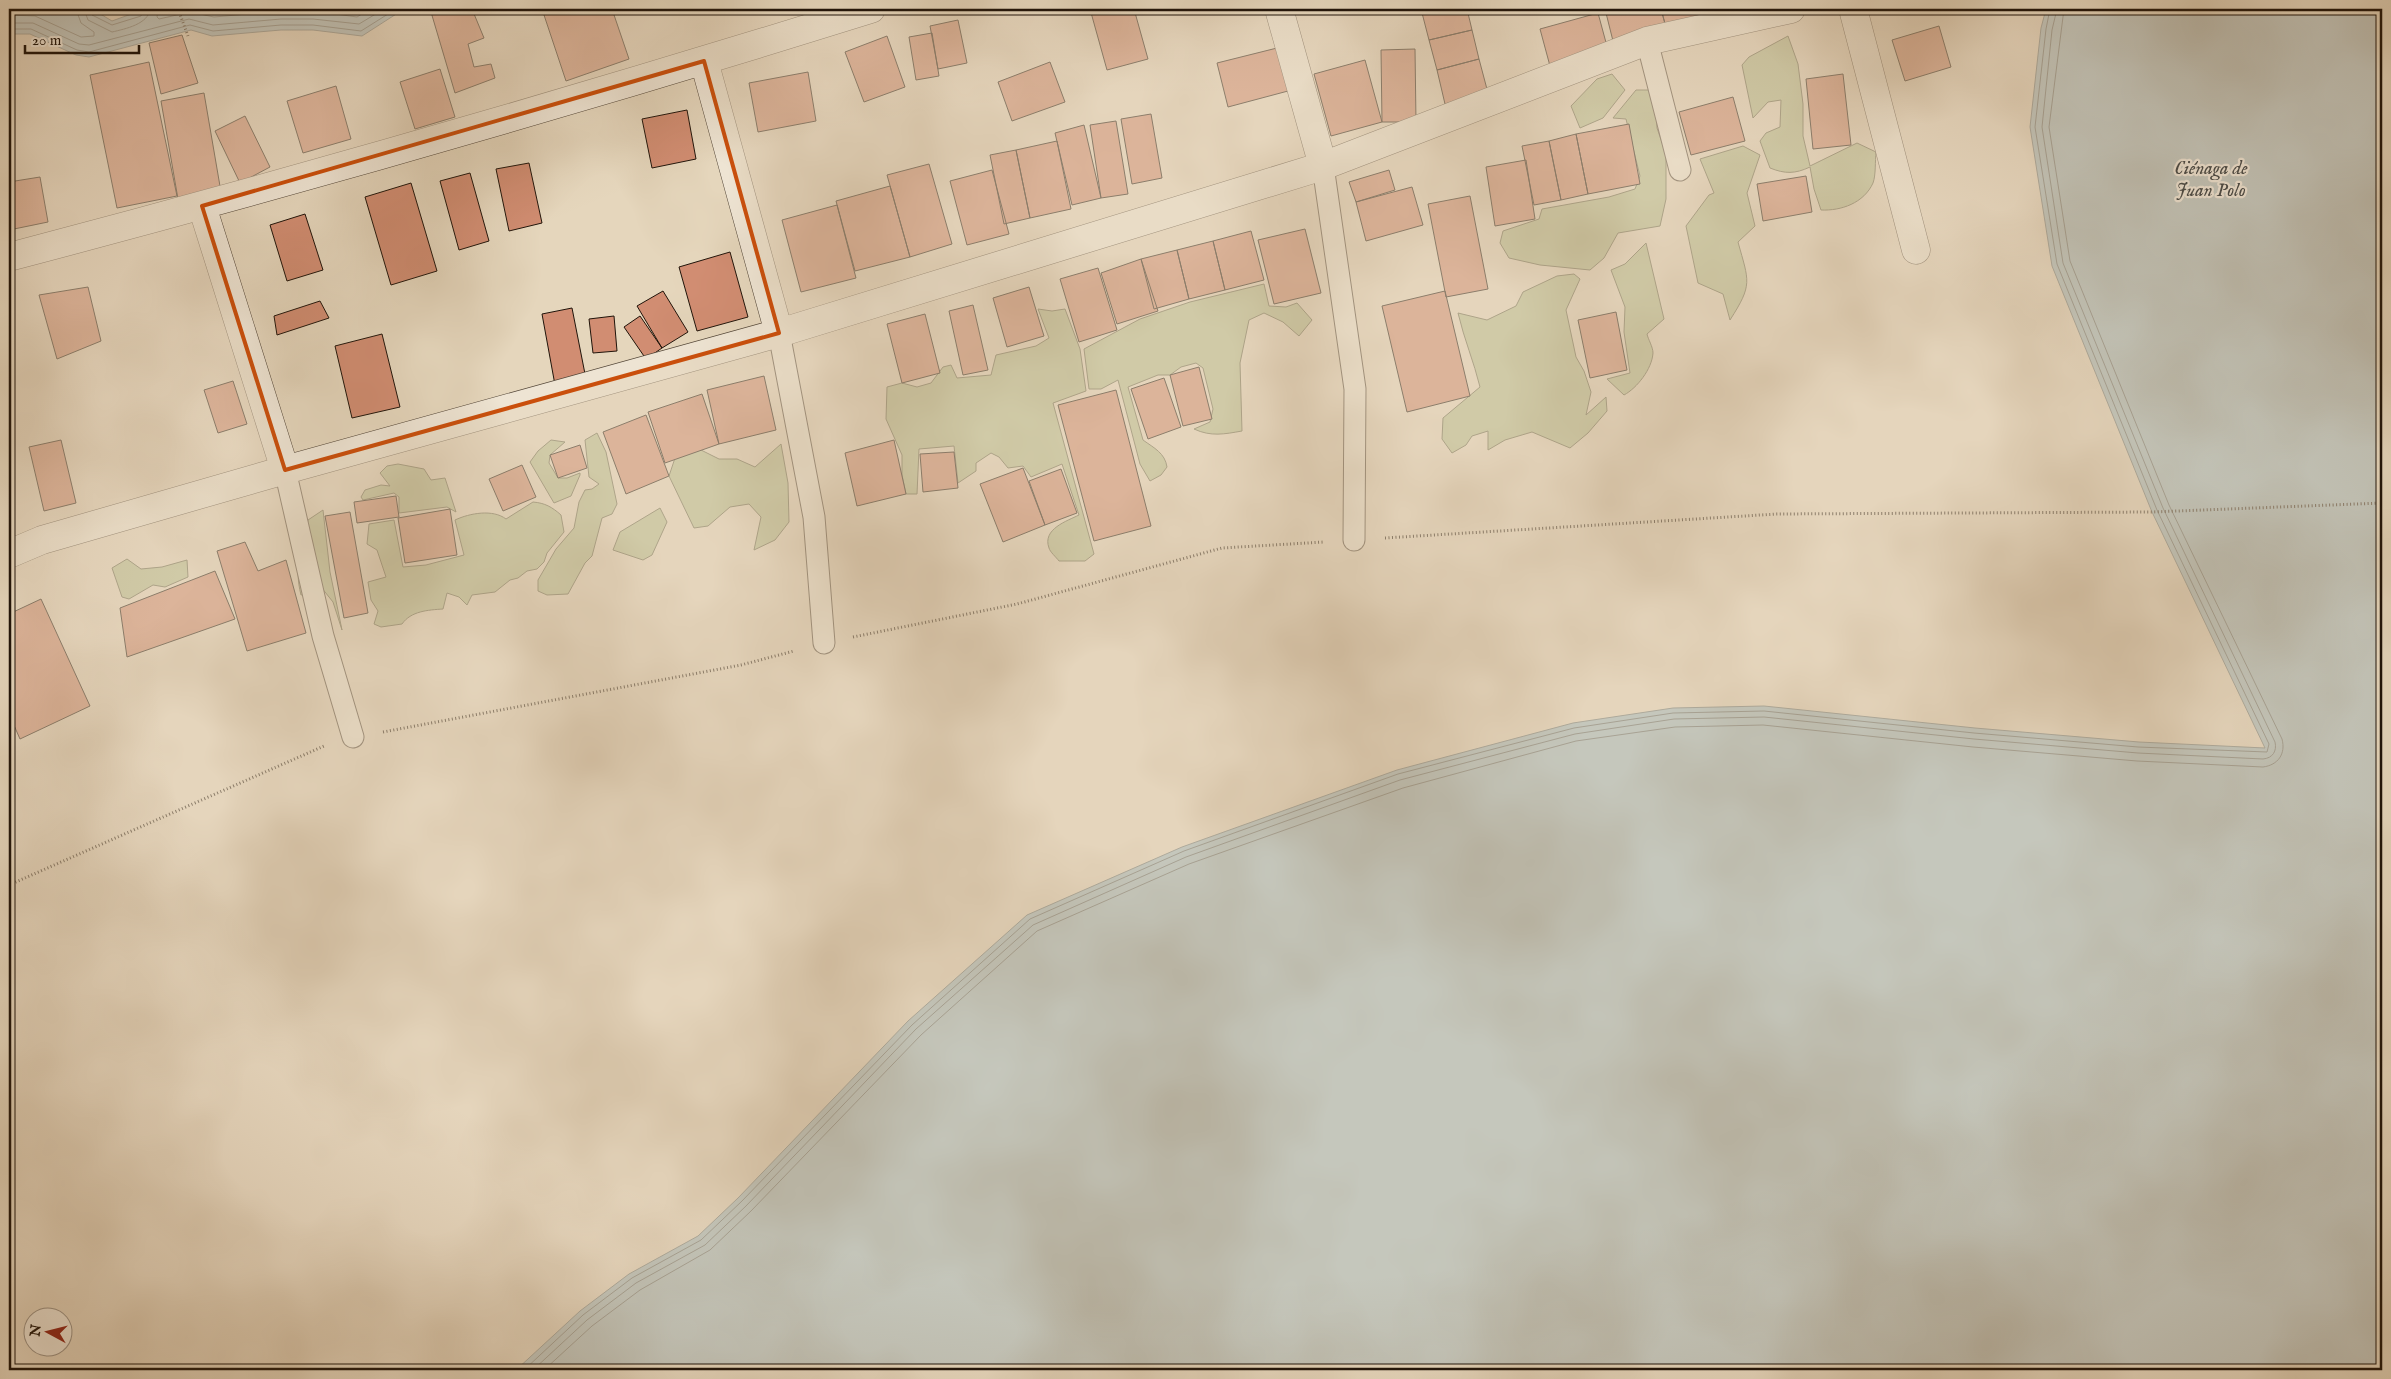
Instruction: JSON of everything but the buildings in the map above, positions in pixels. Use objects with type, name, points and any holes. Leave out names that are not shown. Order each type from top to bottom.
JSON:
[{"type":"street","points":[[9,257],[202,206],[704,61],[871,9]]},
{"type":"street","points":[[1280,9],[1323,166]]},
{"type":"street","points":[[9,554],[42,540],[285,470],[779,334],[1323,166],[1647,42],[1791,9]]},
{"type":"street","points":[[1853,9],[1916,250]]},
{"type":"street","points":[[704,61],[779,334]]},
{"type":"street","points":[[202,206],[285,470]]},
{"type":"lane","points":[[1647,42],[1680,170]]},
{"type":"lane","points":[[1323,166],[1355,389],[1354,540]]},
{"type":"lane","points":[[779,334],[814,517],[824,643]]},
{"type":"lane","points":[[285,470],[323,636],[353,738]]},
{"type":"path","points":[[178,9],[188,36]]},
{"type":"path","points":[[9,885],[313,749],[353,738],[742,665],[824,643],[1017,604],[1222,548],[1777,514],[2152,512],[2382,503]]},
{"type":"highlighted area","points":[[704,61],[779,333],[285,470],[202,206]]},
{"type":"green space","points":[[1788,36],[1798,64],[1803,104],[1803,136],[1810,166],[1857,143],[1876,152],[1874,180],[1869,190],[1858,201],[1844,207],[1821,210],[1814,189],[1810,167],[1790,172],[1770,168],[1760,141],[1766,133],[1780,127],[1781,100],[1768,102],[1753,118],[1742,65],[1749,57]]},
{"type":"green space","points":[[1612,74],[1625,90],[1603,118],[1580,128],[1571,106],[1597,79]]},
{"type":"green space","points":[[1636,90],[1655,90],[1657,128],[1666,154],[1666,199],[1660,226],[1618,233],[1604,258],[1590,270],[1540,265],[1509,258],[1500,243],[1503,231],[1539,219],[1542,209],[1609,197],[1635,189],[1640,176],[1626,119],[1613,118]]},
{"type":"green space","points":[[1743,146],[1760,155],[1747,193],[1755,226],[1738,242],[1745,266],[1747,282],[1746,290],[1730,320],[1723,294],[1698,283],[1686,226],[1709,195],[1714,193],[1700,159]]},
{"type":"green space","points":[[1646,243],[1664,319],[1647,334],[1653,353],[1647,371],[1639,383],[1624,395],[1607,379],[1630,373],[1624,332],[1625,307],[1611,270],[1625,264]]},
{"type":"green space","points":[[1574,274],[1580,279],[1566,310],[1576,357],[1584,371],[1591,392],[1586,415],[1606,397],[1607,411],[1588,433],[1570,448],[1532,432],[1505,440],[1488,450],[1488,431],[1472,436],[1466,445],[1452,453],[1442,439],[1443,418],[1480,387],[1458,313],[1487,320],[1516,306],[1523,292],[1557,276]]},
{"type":"green space","points":[[1264,284],[1269,306],[1286,307],[1297,303],[1312,320],[1299,336],[1283,322],[1264,313],[1249,320],[1240,363],[1242,431],[1212,434],[1194,429],[1210,422],[1213,409],[1203,368],[1196,363],[1181,367],[1170,375],[1158,375],[1128,387],[1143,440],[1155,448],[1166,462],[1167,467],[1161,475],[1150,481],[1140,464],[1118,380],[1101,389],[1089,389],[1084,349],[1140,319],[1190,302]]},
{"type":"green space","points":[[1038,309],[1052,311],[1065,309],[1080,349],[1086,391],[1053,403],[1094,554],[1085,561],[1059,561],[1049,548],[1048,541],[1052,531],[1062,523],[1079,515],[1062,464],[1031,477],[1023,466],[1008,468],[999,457],[991,453],[976,463],[976,471],[958,483],[954,446],[919,449],[917,494],[906,494],[902,475],[902,455],[886,419],[887,387],[902,383],[917,387],[931,383],[943,367],[951,365],[957,378],[991,375],[996,355],[1036,346],[1049,338]]},
{"type":"green space","points":[[597,433],[606,452],[617,504],[612,514],[602,518],[592,556],[585,563],[568,594],[547,595],[538,591],[538,580],[556,549],[574,528],[579,502],[585,490],[592,489],[599,484],[589,477],[585,440]]},
{"type":"green space","points":[[551,440],[565,442],[550,455],[549,463],[558,478],[567,478],[580,473],[571,496],[554,503],[530,462],[538,451]]},
{"type":"green space","points":[[681,440],[719,459],[737,459],[755,467],[781,444],[788,483],[789,522],[775,540],[754,550],[761,517],[749,504],[730,507],[708,526],[694,528],[669,476]]},
{"type":"green space","points":[[398,464],[424,469],[431,480],[445,478],[456,512],[447,507],[399,513],[399,497],[394,493],[363,500],[361,497],[365,490],[381,485],[390,486],[380,473],[387,466]]},
{"type":"green space","points":[[533,502],[548,506],[561,515],[564,532],[547,553],[544,562],[537,569],[527,571],[518,578],[510,580],[495,592],[472,595],[467,605],[459,597],[447,593],[443,609],[415,614],[402,624],[381,627],[374,624],[378,611],[371,600],[368,582],[386,577],[377,550],[367,544],[369,524],[394,520],[403,567],[426,565],[464,555],[455,520],[467,515],[481,513],[495,514],[506,519]]},
{"type":"green space","points":[[660,508],[667,522],[652,555],[643,560],[613,550],[620,532]]},
{"type":"green space","points":[[323,510],[330,572],[342,630],[333,602],[321,587],[311,593],[301,595],[299,584],[300,557],[308,520]]},
{"type":"green space","points":[[127,559],[141,569],[162,567],[187,560],[188,577],[165,587],[153,585],[129,599],[122,597],[112,568]]},
{"type":"water","points":[[9,9],[92,9],[112,21],[145,9],[404,9],[362,36],[313,30],[281,30],[212,36],[191,30],[89,57],[76,55],[30,34],[9,34]]},
{"type":"water","name":"Ciénaga de Juan Polo","points":[[2046,9],[2382,9],[2382,1370],[516,1370],[580,1311],[629,1274],[698,1236],[738,1198],[908,1021],[1027,915],[1182,847],[1397,770],[1573,723],[1673,708],[1764,706],[1975,728],[2139,742],[2265,748],[2152,512],[2052,266],[2030,127],[2041,28]]}]
